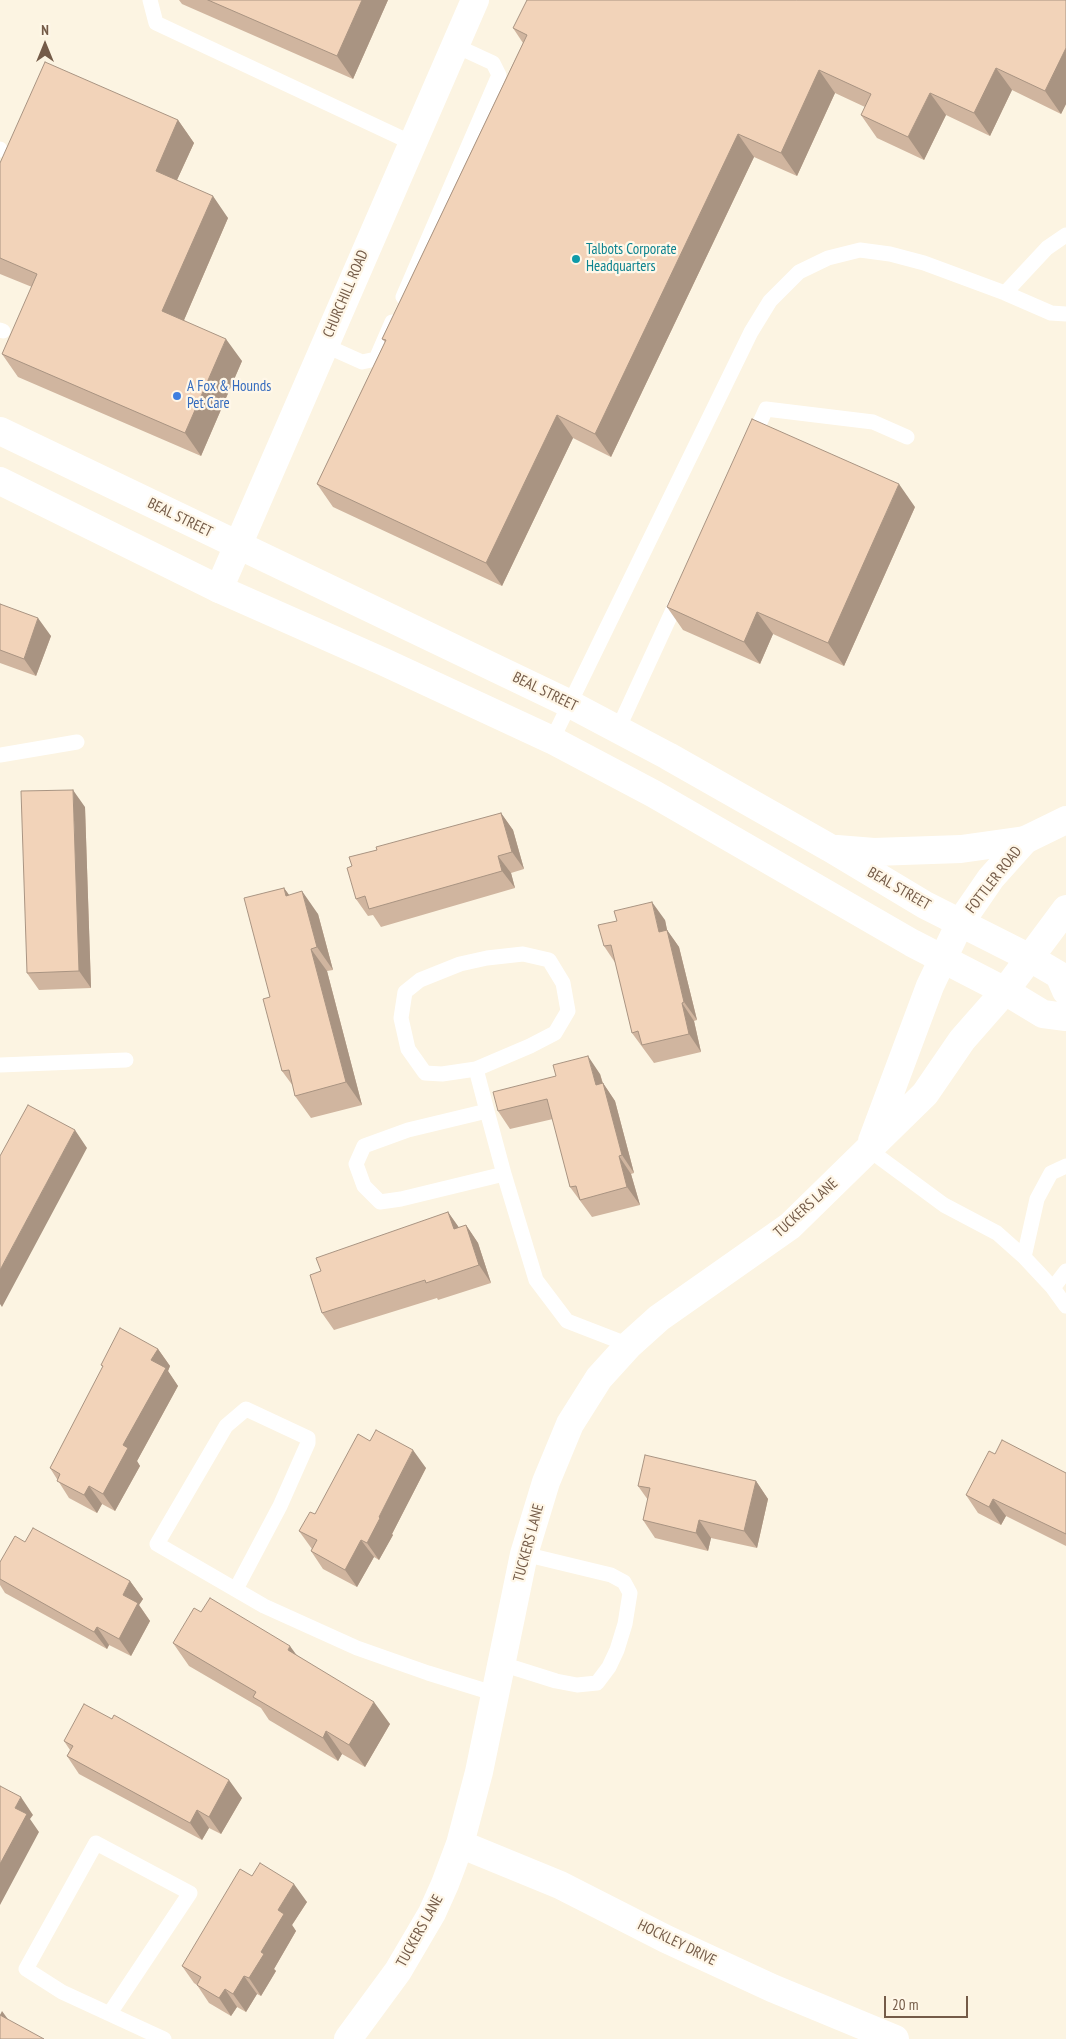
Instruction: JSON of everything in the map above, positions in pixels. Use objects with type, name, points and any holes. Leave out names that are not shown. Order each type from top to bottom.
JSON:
[{"type":"street","name":"CHURCHILL ROAD","points":[[219,589],[474,0]]},
{"type":"street","name":"BEAL STREET","points":[[0,431],[568,703],[618,729],[830,848],[925,905],[1030,958],[1059,975],[1066,991]]},
{"type":"street","points":[[0,481],[219,589],[375,658],[552,740],[654,794],[942,959],[1005,991],[1043,1014],[1066,1017]]},
{"type":"street","name":"FOTTLER ROAD","points":[[942,959],[960,923],[991,878],[1025,840],[1066,820]]},
{"type":"street","points":[[830,848],[874,852],[951,849],[1025,840]]},
{"type":"street","points":[[1005,991],[1066,909]]},
{"type":"street","name":"TUCKERS LANE","points":[[868,1150],[942,959]]},
{"type":"street","name":"TUCKERS LANE","points":[[348,2039],[375,2005],[417,1940],[445,1884],[460,1844],[496,1694],[524,1554],[546,1482],[570,1424],[599,1378],[629,1345],[660,1318],[790,1226],[926,1094],[962,1040],[1005,991]]},
{"type":"street","name":"HOCKLEY DRIVE","points":[[460,1844],[560,1885],[772,1988],[895,2039]]},
{"type":"lane","points":[[150,0],[156,23],[412,142]]},
{"type":"lane","points":[[324,345],[362,362],[376,359],[499,76],[493,62],[454,45]]},
{"type":"lane","points":[[1004,293],[1047,248],[1066,235]]},
{"type":"lane","points":[[552,740],[568,703],[750,332],[770,301],[799,272],[828,258],[860,250],[890,254],[924,263],[1051,313],[1066,314]]},
{"type":"lane","points":[[745,453],[766,409],[873,422],[907,437]]},
{"type":"lane","points":[[618,729],[684,587]]},
{"type":"lane","points":[[0,755],[77,742]]},
{"type":"lane","points":[[523,954],[549,960],[563,983],[568,1011],[555,1033],[530,1046],[476,1068],[442,1074],[425,1073],[408,1049],[401,1018],[405,992],[420,980],[460,964],[487,958],[523,954]]},
{"type":"lane","points":[[0,1065],[126,1060]]},
{"type":"lane","points":[[476,1068],[504,1174],[536,1280],[567,1321],[629,1345]]},
{"type":"lane","points":[[487,1111],[408,1130],[364,1146],[356,1164],[364,1186],[380,1202],[401,1199],[504,1174]]},
{"type":"lane","points":[[868,1150],[944,1205],[997,1233],[1024,1257],[1053,1288],[1066,1306]]},
{"type":"lane","points":[[1024,1257],[1037,1199],[1051,1173],[1066,1166]]},
{"type":"lane","points":[[1053,1288],[1066,1271]]},
{"type":"lane","points":[[236,1589],[280,1506],[308,1443],[308,1438],[246,1409],[226,1426],[157,1544],[264,1606],[357,1648],[496,1694]]},
{"type":"lane","points":[[502,1664],[556,1681],[577,1685],[597,1683],[609,1668],[626,1624],[630,1594],[624,1582],[611,1575],[524,1554]]},
{"type":"lane","points":[[110,2014],[190,1893],[96,1843],[26,1969],[62,1992],[164,2039]]},
{"type":"building","points":[[208,0],[362,0],[337,56]]},
{"type":"building","points":[[527,0],[1066,0],[1066,48],[1045,91],[996,68],[974,113],[930,93],[908,137],[861,115],[871,94],[819,70],[781,153],[738,134],[595,434],[557,415],[486,563],[317,484],[386,340],[382,339],[527,35],[513,28]]},
{"type":"building","points":[[45,62],[178,120],[156,171],[213,196],[162,311],[226,339],[185,433],[2,354],[37,274],[0,258],[0,163]]},
{"type":"building","points":[[752,419],[899,484],[828,643],[757,612],[744,642],[667,607]]},
{"type":"building","points":[[0,604],[38,618],[24,659],[0,650]]},
{"type":"building","points":[[73,790],[79,971],[27,973],[21,791]]},
{"type":"building","points":[[501,813],[512,852],[498,856],[502,871],[369,909],[365,896],[356,899],[347,868],[352,866],[349,857],[377,850],[376,847]]},
{"type":"building","points":[[284,888],[286,896],[302,891],[317,947],[311,949],[346,1082],[295,1096],[289,1070],[282,1071],[263,999],[270,997],[244,898]]},
{"type":"building","points":[[652,902],[659,932],[667,930],[684,1002],[682,1003],[689,1034],[642,1045],[638,1031],[632,1033],[611,945],[604,946],[598,925],[617,921],[614,911]]},
{"type":"building","points":[[588,1056],[596,1085],[603,1083],[622,1155],[619,1156],[627,1187],[580,1200],[576,1186],[570,1187],[547,1099],[498,1111],[493,1092],[556,1076],[553,1065]]},
{"type":"building","points":[[28,1105],[75,1130],[0,1270],[0,1156]]},
{"type":"building","points":[[448,1212],[454,1229],[466,1225],[479,1265],[426,1283],[425,1280],[322,1313],[310,1275],[321,1271],[316,1258]]},
{"type":"building","points":[[120,1328],[158,1349],[151,1360],[166,1368],[123,1445],[128,1448],[103,1494],[89,1486],[84,1495],[57,1481],[60,1474],[50,1468],[103,1366],[101,1365]]},
{"type":"building","points":[[376,1430],[413,1450],[367,1543],[361,1540],[345,1570],[311,1551],[317,1540],[299,1531],[310,1512],[315,1514],[358,1434],[370,1441]]},
{"type":"building","points":[[1002,1440],[1066,1473],[1066,1534],[993,1499],[989,1507],[966,1495],[989,1451],[995,1454]]},
{"type":"building","points":[[645,1455],[756,1481],[744,1531],[699,1520],[696,1533],[643,1520],[650,1488],[638,1486]]},
{"type":"building","points":[[33,1528],[130,1581],[123,1595],[138,1603],[119,1639],[97,1627],[94,1632],[0,1579],[0,1562],[15,1536],[25,1542]]},
{"type":"building","points":[[210,1598],[290,1646],[288,1650],[374,1702],[349,1745],[326,1731],[323,1738],[253,1697],[256,1692],[173,1643],[194,1608],[201,1612]]},
{"type":"building","points":[[84,1704],[112,1719],[114,1715],[229,1780],[209,1817],[197,1810],[190,1823],[67,1756],[73,1746],[64,1741]]},
{"type":"building","points":[[0,1786],[21,1797],[15,1808],[27,1814],[0,1864]]},
{"type":"building","points":[[260,1863],[294,1884],[278,1910],[284,1914],[261,1952],[264,1954],[249,1978],[244,1976],[233,1994],[225,1989],[219,1998],[197,1985],[201,1977],[182,1966],[240,1869],[252,1876]]},
{"type":"building","points":[[0,2015],[44,2039],[0,2039]]},
{"type":"place","name":"Talbots Corporate Headquarters","points":[[576,259]]},
{"type":"place","name":"A Fox & Hounds Pet Care","points":[[177,396]]}]
